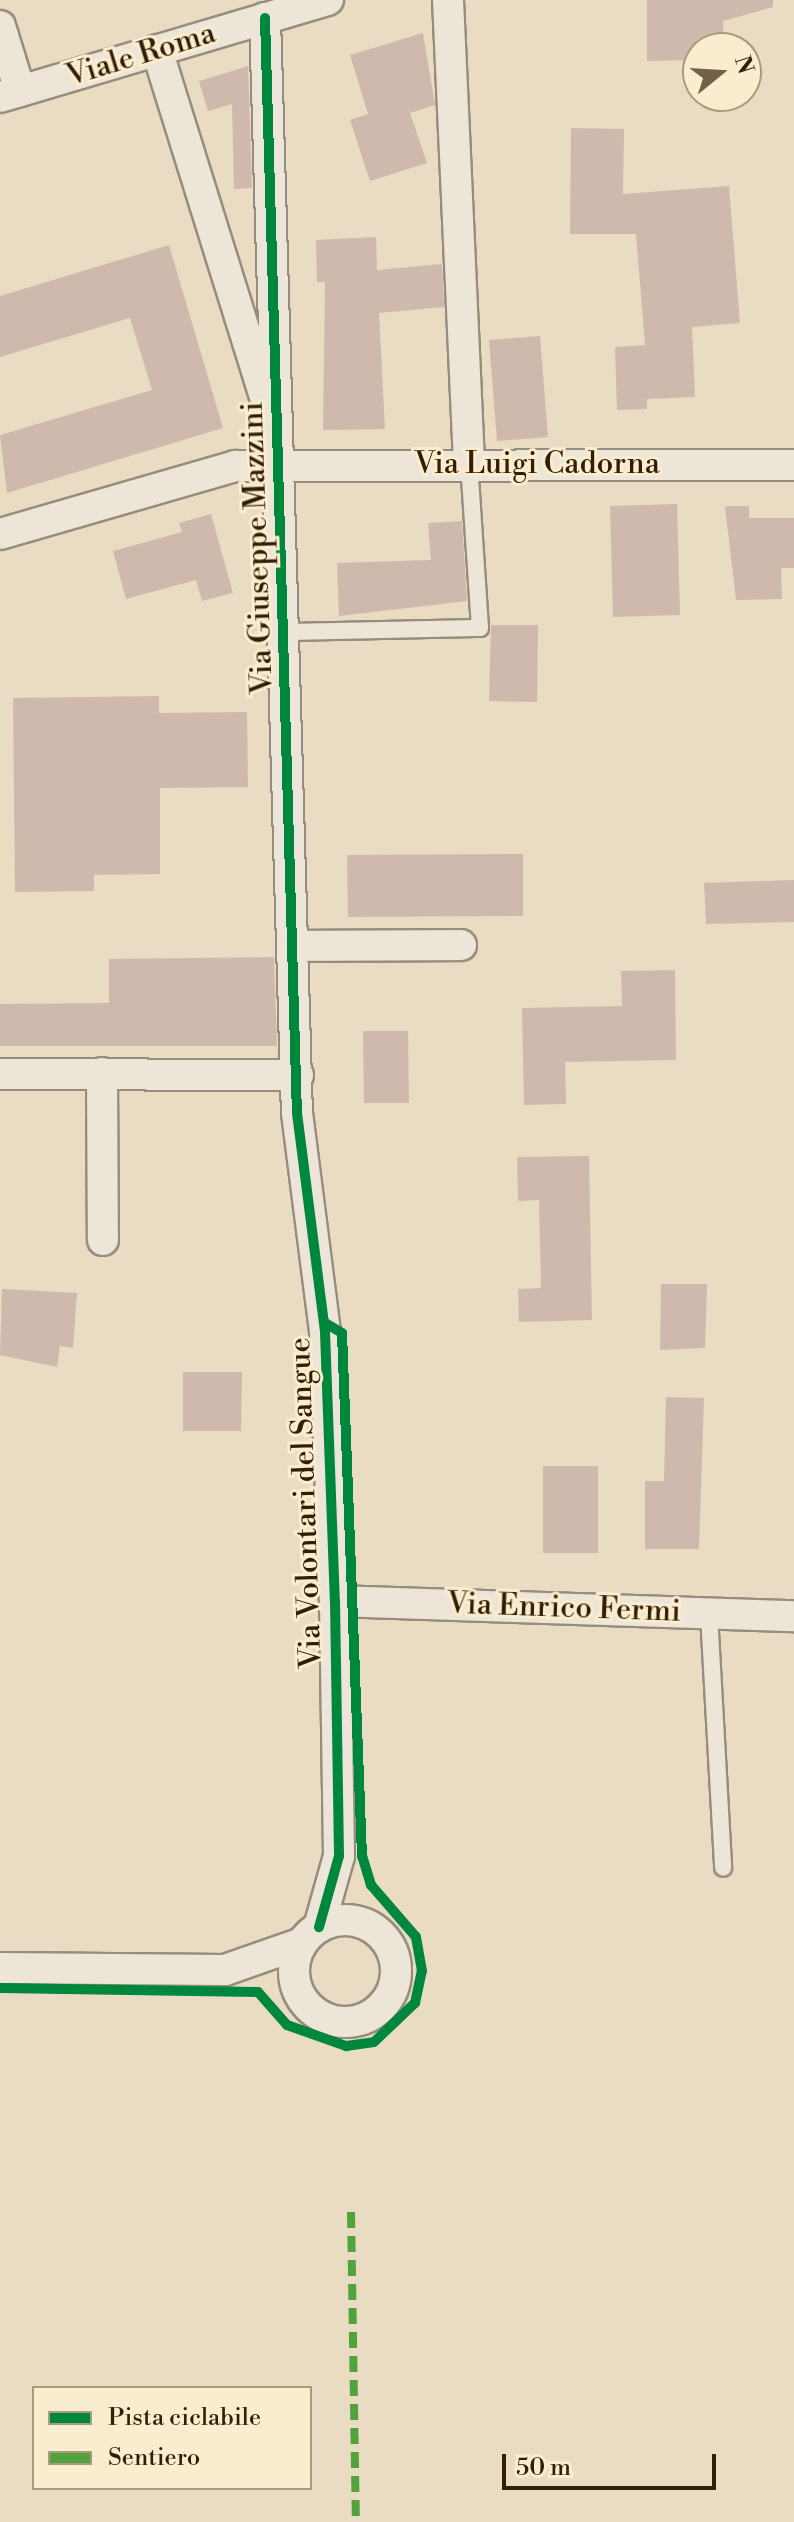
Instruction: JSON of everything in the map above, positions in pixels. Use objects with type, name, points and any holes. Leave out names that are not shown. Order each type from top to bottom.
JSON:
[{"type":"street","name":"Viale Roma","points":[[10,94],[328,0]]},
{"type":"street","points":[[448,0],[469,463]]},
{"type":"street","name":"Via Giuseppe Mazzini","points":[[265,18],[269,257],[297,946],[298,1075]]},
{"type":"street","points":[[0,26],[10,94]]},
{"type":"street","name":"Via Giuseppe Mazzini","points":[[157,50],[219,257],[278,431]]},
{"type":"street","points":[[219,257],[269,257]]},
{"type":"street","name":"Via Giuseppe Mazzini","points":[[0,534],[235,466],[279,464]]},
{"type":"street","name":"Via Luigi Cadorna","points":[[279,464],[794,465]]},
{"type":"street","points":[[297,946],[461,945]]},
{"type":"street","points":[[102,1073],[103,1240]]},
{"type":"street","points":[[0,1074],[298,1075]]},
{"type":"street","name":"Via Volontari del Sangue","points":[[298,1075],[300,1164],[325,1332],[335,1601],[339,1856],[294,1975],[304,2002]]},
{"type":"street","name":"Via Enrico Fermi","points":[[335,1601],[794,1616]]},
{"type":"street","name":"Via Volontari del Sangue","points":[[0,1968],[225,1970],[345,2022],[384,2004],[395,1963],[371,1927],[339,1856]]},
{"type":"street","name":"Via Volontari del Sangue","points":[[225,1970],[347,1920],[371,1927]]},
{"type":"lane","points":[[285,632],[480,628],[469,463]]},
{"type":"lane","points":[[709,1614],[723,1868]]},
{"type":"building","points":[[647,0],[773,0],[773,7],[723,21],[723,32],[682,32],[682,60],[647,61]]},
{"type":"building","points":[[423,33],[435,105],[410,113],[427,163],[370,181],[350,120],[368,114],[350,55]]},
{"type":"building","points":[[248,66],[252,188],[234,189],[232,104],[208,111],[199,81]]},
{"type":"building","points":[[571,128],[624,129],[623,194],[729,186],[740,323],[692,327],[695,397],[647,399],[647,409],[617,410],[615,347],[645,345],[636,234],[570,234]]},
{"type":"building","points":[[376,237],[377,270],[442,264],[444,307],[379,313],[385,429],[323,430],[325,282],[317,282],[316,240]]},
{"type":"building","points":[[169,245],[223,428],[7,493],[0,435],[152,390],[130,318],[0,357],[0,296]]},
{"type":"building","points":[[540,336],[548,437],[497,441],[489,340]]},
{"type":"building","points":[[677,504],[680,615],[613,617],[610,506]]},
{"type":"building","points":[[725,506],[749,506],[749,518],[794,518],[794,568],[781,568],[782,599],[736,600]]},
{"type":"building","points":[[211,514],[233,593],[202,601],[196,580],[126,599],[113,551],[182,532],[179,523]]},
{"type":"building","points":[[462,521],[467,601],[339,616],[337,563],[431,560],[428,523]]},
{"type":"building","points":[[491,625],[538,625],[537,702],[489,701]]},
{"type":"building","points":[[159,696],[159,713],[247,712],[248,787],[160,788],[160,874],[94,875],[94,891],[15,892],[13,698]]},
{"type":"building","points":[[523,854],[523,916],[348,917],[347,855]]},
{"type":"building","points":[[794,880],[794,922],[706,924],[704,883]]},
{"type":"building","points":[[274,957],[277,1046],[0,1046],[0,1004],[109,1003],[109,959]]},
{"type":"building","points":[[675,970],[676,1060],[565,1062],[566,1104],[524,1105],[522,1008],[622,1006],[621,971]]},
{"type":"building","points":[[363,1031],[408,1031],[409,1103],[364,1103]]},
{"type":"building","points":[[589,1156],[592,1320],[519,1322],[518,1289],[541,1288],[539,1200],[518,1201],[517,1157]]},
{"type":"building","points":[[661,1284],[707,1284],[705,1348],[660,1350]]},
{"type":"building","points":[[2,1289],[77,1293],[73,1348],[60,1346],[57,1367],[0,1355]]},
{"type":"building","points":[[183,1372],[242,1372],[241,1431],[183,1431]]},
{"type":"building","points":[[666,1397],[704,1398],[699,1549],[645,1549],[645,1481],[664,1481]]},
{"type":"building","points":[[543,1466],[598,1466],[598,1553],[543,1553]]},
{"type":"marked path","points":[[351,2212],[356,2522]]},
{"type":"cycle path","points":[[265,18],[297,1113],[325,1332],[335,1601],[339,1856],[319,1927]]},
{"type":"cycle path","points":[[0,1988],[258,1992],[287,2025],[346,2046],[374,2042],[415,2003],[422,1971],[416,1937],[371,1885],[362,1856],[342,1333],[324,1322]]}]
